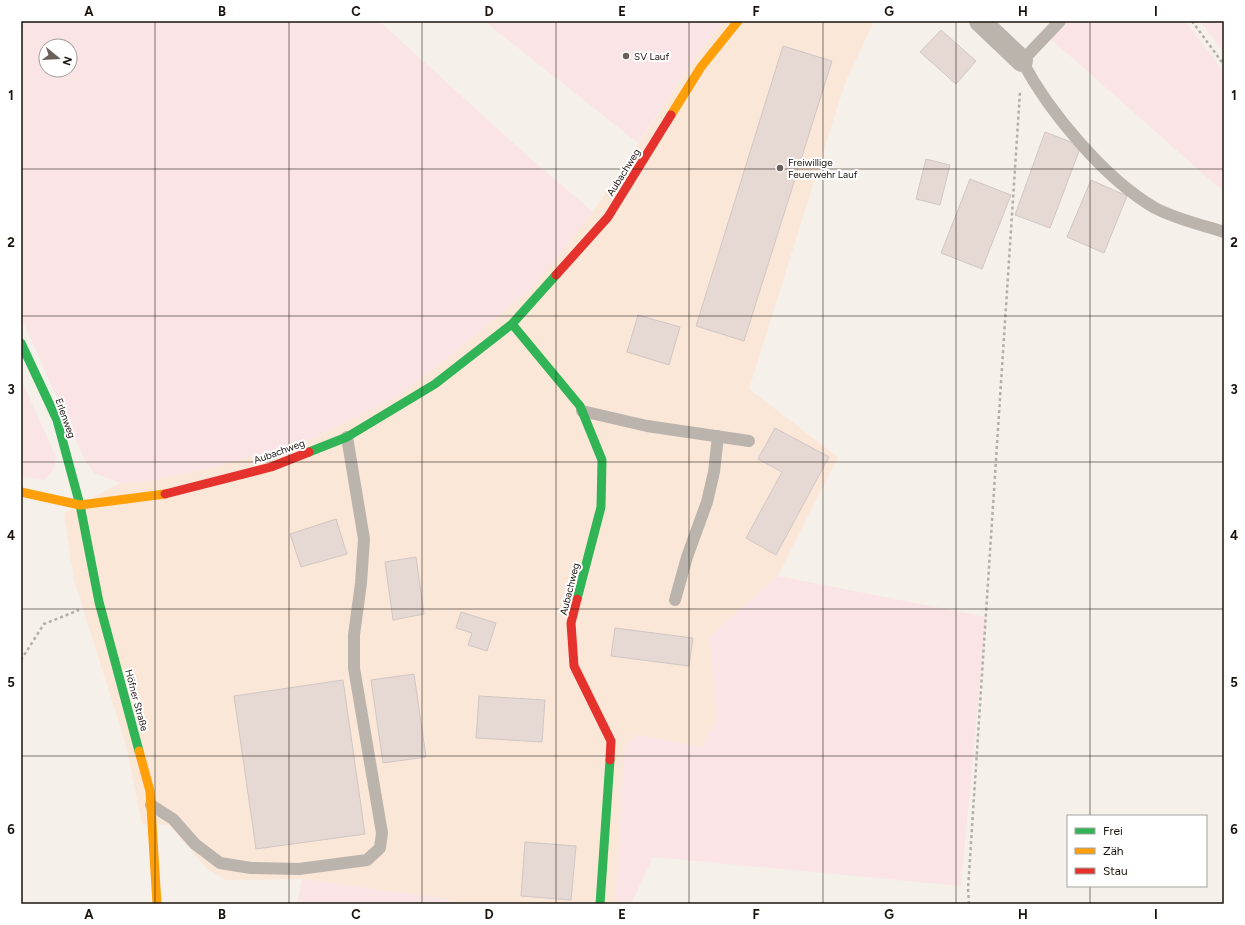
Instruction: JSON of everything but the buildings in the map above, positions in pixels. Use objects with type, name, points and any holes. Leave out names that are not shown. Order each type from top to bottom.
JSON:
[{"type":"street","name":"Aubachweg","points":[[21,492],[80,505],[162,495],[271,467],[347,437],[435,384],[512,324],[608,217],[701,67],[738,21]]},
{"type":"street","points":[[980,21],[1022,61]]},
{"type":"street","name":"Aubachweg","points":[[512,324],[582,411],[602,460],[601,507],[571,623],[574,666],[611,741],[600,904]]},
{"type":"street","name":"Erlenweg","points":[[21,343],[57,420],[80,505]]},
{"type":"street","name":"Höfner Straße","points":[[80,505],[99,602],[150,791],[157,904]]},
{"type":"lane","points":[[1060,21],[1022,61],[1036,88],[1100,165],[1131,193],[1157,209],[1224,232]]},
{"type":"lane","points":[[582,411],[647,426],[749,441]]},
{"type":"lane","points":[[675,600],[687,557],[707,502],[714,472],[718,436]]},
{"type":"lane","points":[[151,805],[173,819],[195,844],[220,863],[251,868],[299,869],[367,860],[380,848],[382,833],[354,668],[354,635],[361,583],[364,539],[347,437]]},
{"type":"path","points":[[21,28],[24,21]]},
{"type":"path","points":[[1192,21],[1224,65]]},
{"type":"path","points":[[969,904],[968,889],[1022,61]]},
{"type":"path","points":[[21,660],[44,624],[99,602]]},
{"type":"shaded area","points":[[21,21],[379,21],[532,160],[593,212],[533,287],[466,343],[401,394],[313,438],[215,467],[139,483],[120,483],[94,473],[85,460],[21,317]]},
{"type":"shaded area","points":[[484,21],[724,21],[698,54],[638,143]]},
{"type":"shaded area","points":[[724,21],[874,21],[845,83],[749,389],[838,457],[778,576],[710,636],[716,719],[703,747],[635,735],[625,746],[615,904],[462,904],[445,899],[302,879],[226,880],[207,869],[169,825],[142,824],[126,745],[74,580],[64,513],[120,483],[139,483],[215,467],[313,438],[401,394],[533,287],[593,212],[698,54]]},
{"type":"shaded area","points":[[1069,21],[1185,21],[1224,72],[1224,189],[1217,186],[1051,39]]},
{"type":"shaded area","points":[[1200,21],[1224,21],[1224,53]]},
{"type":"shaded area","points":[[21,379],[56,457],[53,471],[44,480],[21,477]]},
{"type":"shaded area","points":[[778,576],[986,617],[961,886],[653,857],[631,904],[615,904],[625,746],[635,735],[703,747],[716,719],[710,636]]},
{"type":"shaded area","points":[[302,879],[445,899],[462,904],[297,904]]},
{"type":"traffic: fast","points":[[309,452],[347,437],[435,384],[512,324],[556,275]]},
{"type":"traffic: fast","points":[[512,324],[580,406],[602,460],[601,507],[577,599]]},
{"type":"traffic: fast","points":[[21,343],[57,420],[80,505],[99,602],[139,751]]},
{"type":"traffic: fast","points":[[600,904],[610,760]]},
{"type":"traffic: slow","points":[[671,115],[701,67],[738,21]]},
{"type":"traffic: slow","points":[[21,492],[80,505],[165,494]]},
{"type":"traffic: slow","points":[[139,751],[150,791],[157,904]]},
{"type":"traffic: jam","points":[[556,275],[608,217],[671,115]]},
{"type":"traffic: jam","points":[[165,494],[271,467],[309,452]]},
{"type":"traffic: jam","points":[[577,599],[571,623],[574,666],[611,741],[610,760]]},
{"type":"place","name":"SV Lauf","points":[[626,56]]},
{"type":"place","name":"Freiwillige Feuerwehr Lauf","points":[[780,168]]}]
